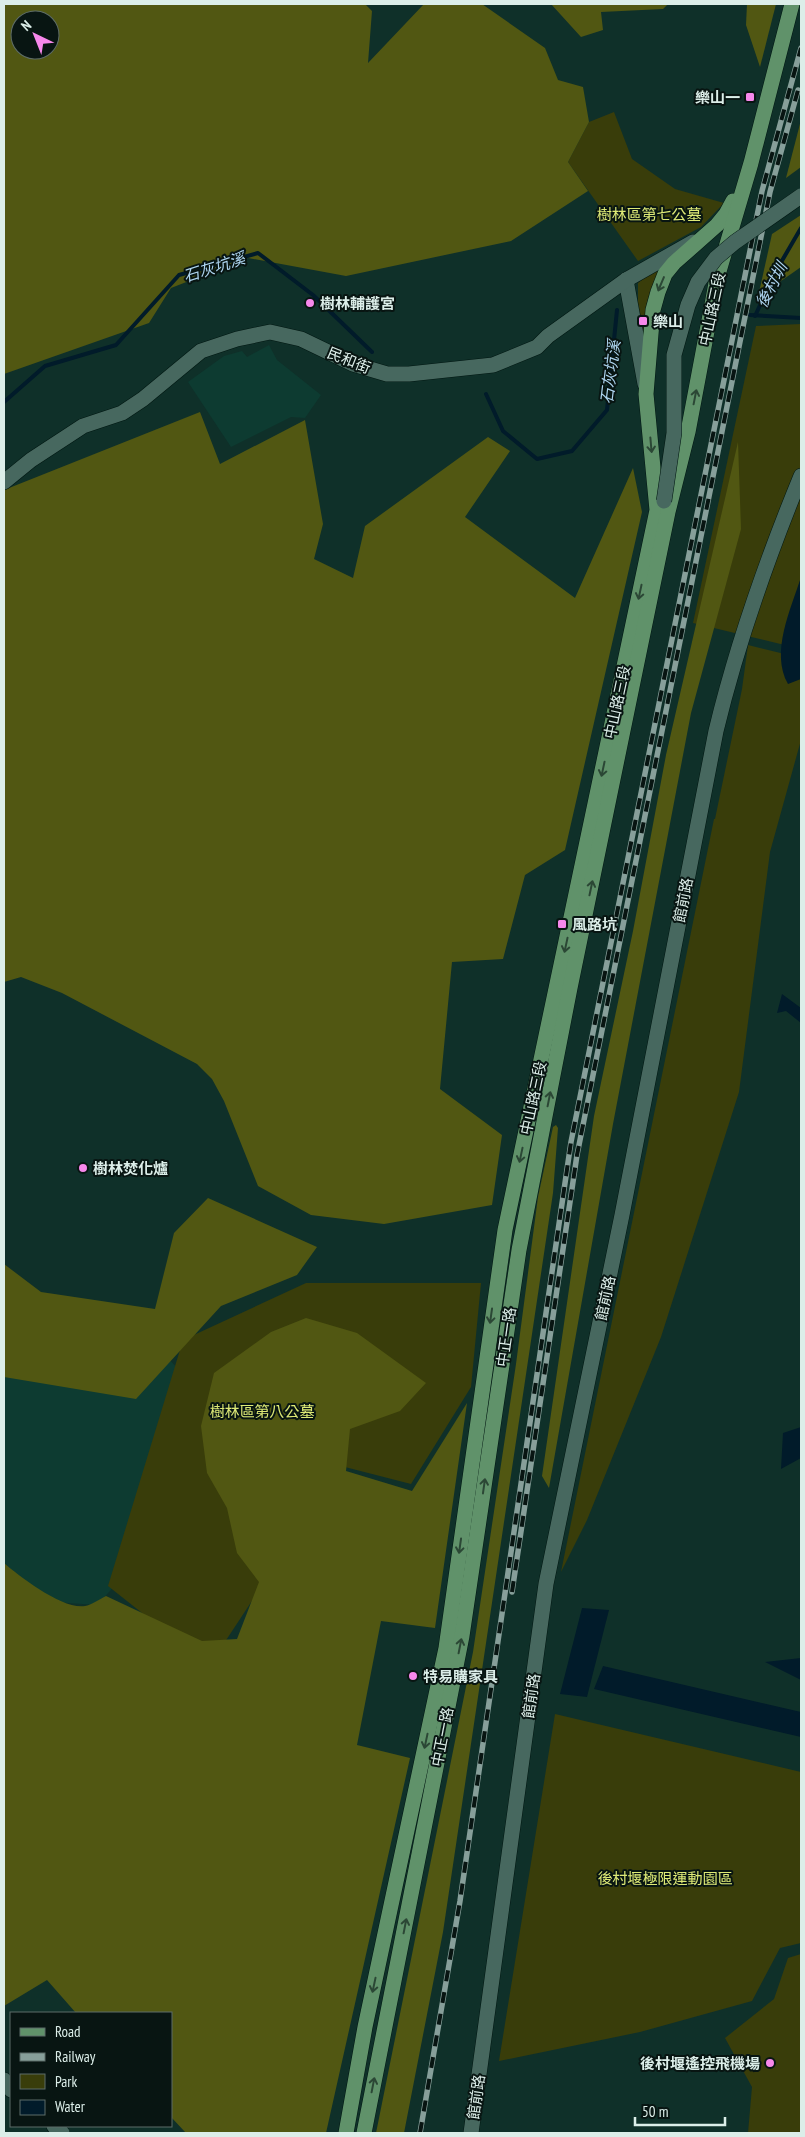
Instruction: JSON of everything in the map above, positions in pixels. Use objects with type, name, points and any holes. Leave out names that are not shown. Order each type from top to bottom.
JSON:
[{"type":"main road","name":"中山路三段","points":[[498,1268],[663,508],[688,432],[717,278],[751,163],[792,4]]},
{"type":"main road","name":"中山路三段","points":[[519,1250],[663,508],[646,394],[651,332],[658,292],[665,274],[674,262],[726,214],[751,163]]},
{"type":"main road","name":"中正一路","points":[[364,2133],[462,1636],[519,1250]]},
{"type":"main road","name":"中正一路","points":[[346,2133],[368,2017],[446,1648],[498,1268]]},
{"type":"street","points":[[663,508],[674,433],[674,355],[688,305],[698,282],[716,258],[735,242],[801,196]]},
{"type":"street","name":"民和街","points":[[4,482],[31,460],[83,426],[122,412],[143,399],[201,351],[237,339],[270,332],[301,339],[353,364],[386,374],[409,374],[493,365],[537,347],[548,336],[626,280],[703,236]]},
{"type":"street","points":[[626,280],[646,394]]},
{"type":"street","name":"館前路","points":[[471,2133],[546,1584],[622,1215],[716,731],[733,663],[781,525],[801,476]]},
{"type":"shaded area","points":[[269,345],[277,360],[321,395],[305,418],[291,417],[231,447],[188,382],[224,356],[242,351],[247,357]]},
{"type":"shaded area","points":[[4,1334],[160,1350],[181,1372],[120,1580],[97,1605],[53,1602],[4,1568]]},
{"type":"green space","points":[[4,4],[365,4],[372,11],[368,63],[424,4],[482,4],[545,48],[558,80],[583,87],[589,122],[568,162],[588,191],[511,241],[346,276],[248,258],[171,288],[149,323],[4,374]]},
{"type":"green space","points":[[551,4],[668,4],[663,9],[601,12],[603,30],[581,37]]},
{"type":"green space","points":[[747,4],[776,4],[760,67],[746,25]]},
{"type":"green space","name":"樹林區第七公墓","points":[[614,112],[632,159],[675,189],[724,203],[701,227],[638,261],[568,162],[589,122]]},
{"type":"green space","points":[[801,120],[801,167],[786,178]]},
{"type":"green space","points":[[801,215],[801,267],[758,297],[772,234]]},
{"type":"green space","points":[[661,264],[647,302],[645,343],[638,306],[638,283]]},
{"type":"green space","points":[[801,324],[801,649],[693,623],[756,326]]},
{"type":"green space","points":[[200,412],[220,464],[305,420],[323,524],[314,559],[353,578],[365,526],[488,437],[510,451],[465,517],[575,598],[633,468],[642,512],[565,850],[525,875],[503,959],[452,962],[440,1089],[502,1135],[492,1205],[384,1224],[311,1215],[258,1186],[224,1101],[212,1079],[197,1064],[62,993],[21,977],[4,982],[4,490]]},
{"type":"green space","points":[[738,442],[741,529],[691,713],[613,1124],[549,1488],[542,1476],[594,1116],[633,931],[666,755]]},
{"type":"green space","points":[[748,645],[801,658],[801,740],[770,852],[739,1092],[661,1337],[587,1520],[561,1572],[742,689]]},
{"type":"green space","points":[[556,1125],[558,1128],[553,1193],[443,1932],[404,2133],[376,2133],[473,1652],[516,1364],[538,1197],[553,1127]]},
{"type":"green space","points":[[208,1198],[317,1247],[297,1275],[221,1306],[136,1399],[4,1377],[4,1264],[41,1292],[155,1309],[174,1233]]},
{"type":"green space","name":"樹林區第八公墓","points":[[306,1283],[481,1283],[471,1387],[411,1484],[341,1466],[209,1666],[108,1586],[183,1340]]},
{"type":"green space","points":[[306,1318],[357,1333],[426,1383],[400,1411],[350,1429],[346,1471],[412,1491],[467,1403],[435,1628],[381,1621],[357,1745],[410,1758],[326,2133],[186,2133],[172,2118],[172,2012],[75,2012],[47,1980],[4,2006],[4,1563],[42,1591],[65,1603],[85,1606],[106,1596],[202,1641],[237,1639],[259,1582],[237,1553],[227,1508],[207,1473],[201,1426],[214,1373],[271,1332]]},
{"type":"green space","name":"後村堰極限運動園區","points":[[555,1714],[801,1772],[801,1943],[780,1948],[752,2001],[640,2032],[499,2061]]},
{"type":"green space","name":"後村堰遙控飛機場","points":[[801,1954],[801,2133],[748,2133],[752,2087],[725,2038],[774,1999],[788,1958]]},
{"type":"water","points":[[801,577],[801,679],[788,684],[783,672],[782,645],[784,630]]},
{"type":"water","points":[[782,994],[801,1008],[801,1023],[786,1011],[777,1013]]},
{"type":"water","points":[[801,1427],[801,1458],[781,1469],[783,1433]]},
{"type":"water","points":[[582,1608],[609,1610],[587,1697],[560,1694]]},
{"type":"water","points":[[801,1658],[801,1680],[765,1662]]},
{"type":"water","points":[[603,1666],[801,1712],[801,1737],[594,1689]]},
{"type":"waterway","name":"後村圳","points":[[755,316],[776,271],[801,228]]},
{"type":"waterway","name":"石灰坑溪","points":[[4,402],[45,366],[116,345],[179,275],[258,253],[313,295],[372,352]]},
{"type":"waterway","name":"石灰坑溪","points":[[486,394],[503,431],[537,459],[572,451],[607,410],[617,310]]},
{"type":"waterway","name":"石灰坑溪","points":[[750,315],[801,318]]},
{"type":"railway","points":[[420,2133],[460,1901],[571,1142],[762,191],[801,48]]},
{"type":"railway","points":[[512,1592],[577,1155],[770,192],[798,90]]},
{"type":"place","name":"樂山一","points":[[750,97]]},
{"type":"place","name":"樹林輔護宮","points":[[310,303]]},
{"type":"place","name":"樂山","points":[[643,321]]},
{"type":"place","name":"風路坑","points":[[562,924]]},
{"type":"place","name":"樹林焚化爐","points":[[83,1168]]},
{"type":"place","name":"特易購家具","points":[[413,1676]]},
{"type":"place","name":"後村堰遙控飛機場","points":[[770,2063]]}]
